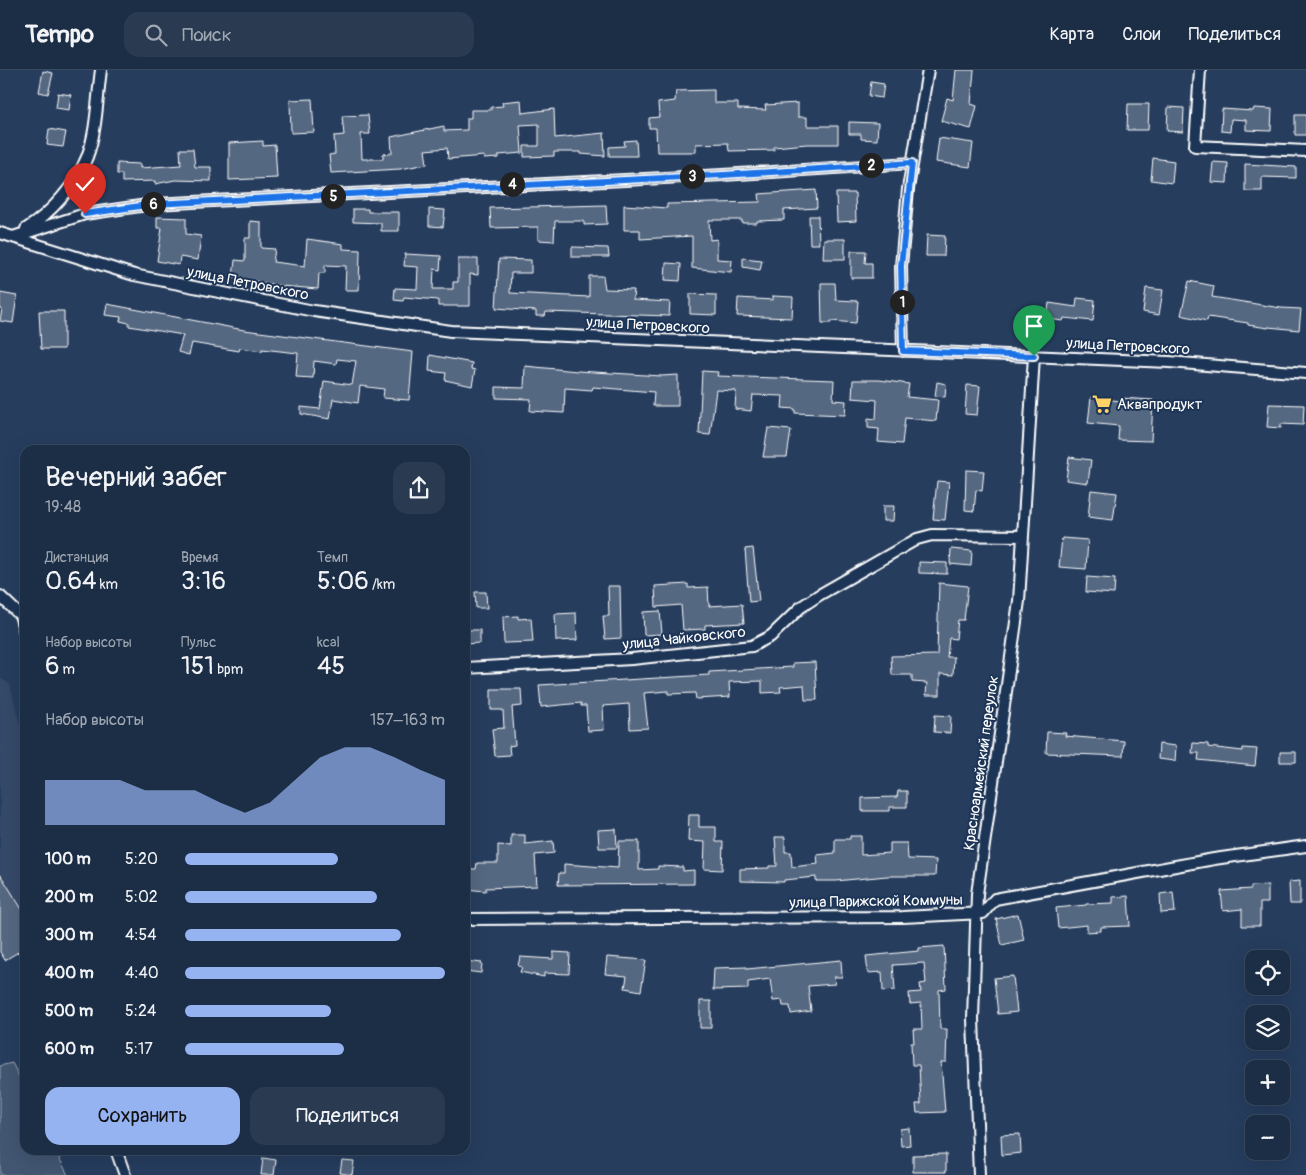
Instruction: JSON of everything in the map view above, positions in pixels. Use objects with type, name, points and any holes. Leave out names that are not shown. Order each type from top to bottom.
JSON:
[{"type":"street","points":[[13,237],[39,220],[66,191],[87,158],[92,138],[101,70]]},
{"type":"street","points":[[903,351],[901,266],[912,163],[928,70]]},
{"type":"street","points":[[1200,70],[1196,146],[1306,150]]},
{"type":"street","points":[[13,237],[85,214],[154,204],[723,175],[912,163]]},
{"type":"street","name":"улица Петровского","points":[[0,232],[134,275],[314,311],[451,331],[1169,362],[1306,372]]},
{"type":"street","name":"Красноармейский переулок","points":[[979,1175],[972,1019],[977,894],[1020,600],[1034,356]]},
{"type":"street","name":"улица Чайковского","points":[[470,668],[632,659],[752,646],[771,636],[801,607],[819,595],[918,539],[932,534],[1023,536]]},
{"type":"street","points":[[0,596],[20,616]]},
{"type":"street","name":"улица Парижской Коммуны","points":[[470,918],[903,917],[982,914],[995,899],[1214,858],[1306,846]]},
{"type":"street","points":[[118,1155],[125,1175]]},
{"type":"shaded area","points":[[0,678],[10,684],[20,725],[20,942],[0,944]]},
{"type":"shaded area","points":[[12,1063],[20,1078],[20,1155],[58,1155],[68,1175],[0,1175],[0,1066]]},
{"type":"building","points":[[956,70],[974,70],[971,104],[977,106],[971,129],[941,121],[947,98],[953,100]]},
{"type":"building","points":[[43,71],[53,73],[48,94],[39,92]]},
{"type":"building","points":[[871,82],[884,84],[882,98],[869,96]]},
{"type":"building","points":[[714,90],[714,103],[738,103],[738,109],[766,110],[765,105],[798,103],[798,117],[807,117],[807,126],[838,126],[838,144],[807,144],[774,147],[774,150],[729,151],[728,143],[696,144],[696,152],[657,152],[656,128],[649,128],[649,118],[659,117],[658,103],[675,101],[676,91]]},
{"type":"building","points":[[58,93],[71,95],[69,110],[56,108]]},
{"type":"building","points":[[312,99],[314,132],[291,133],[290,100]]},
{"type":"building","points":[[521,100],[522,113],[554,109],[555,138],[604,133],[605,156],[581,154],[581,152],[554,152],[554,156],[524,157],[524,146],[539,146],[539,124],[520,125],[522,153],[499,155],[499,158],[484,159],[484,156],[448,159],[447,148],[425,150],[427,164],[400,169],[331,173],[329,155],[335,154],[334,136],[344,135],[342,116],[368,115],[370,134],[361,134],[362,159],[383,159],[383,154],[392,153],[391,137],[444,126],[444,131],[467,130],[467,118],[471,118],[471,110],[491,110],[491,107],[503,106],[502,102]]},
{"type":"building","points":[[1128,104],[1149,104],[1148,130],[1127,130]]},
{"type":"building","points":[[1168,107],[1184,108],[1183,132],[1167,131]]},
{"type":"building","points":[[1254,108],[1272,109],[1271,131],[1246,130],[1246,120],[1231,119],[1230,132],[1221,131],[1222,109],[1253,111]]},
{"type":"building","points":[[1295,115],[1306,115],[1306,135],[1295,135]]},
{"type":"building","points":[[849,122],[878,123],[877,140],[861,139],[861,134],[849,134]]},
{"type":"building","points":[[49,129],[66,132],[63,147],[47,145]]},
{"type":"building","points":[[939,138],[973,143],[970,167],[936,162]]},
{"type":"building","points":[[636,140],[637,156],[609,156],[609,147],[625,146],[624,141]]},
{"type":"building","points":[[263,141],[263,146],[275,145],[277,178],[229,180],[229,143]]},
{"type":"building","points":[[180,149],[193,149],[195,167],[211,167],[211,181],[175,180],[155,184],[155,181],[122,182],[122,174],[117,174],[117,163],[140,164],[140,168],[181,165]]},
{"type":"building","points":[[1153,158],[1174,161],[1172,183],[1151,180]]},
{"type":"building","points":[[1213,162],[1228,163],[1227,183],[1211,182]]},
{"type":"building","points":[[1245,164],[1296,167],[1296,178],[1262,177],[1262,191],[1245,191]]},
{"type":"building","points":[[816,190],[817,208],[784,210],[784,220],[742,223],[742,220],[709,220],[710,240],[717,239],[717,259],[732,260],[731,272],[692,268],[692,236],[640,239],[640,230],[624,230],[624,205],[667,208],[667,204],[760,202],[759,194]]},
{"type":"building","points":[[836,193],[855,193],[856,221],[837,222]]},
{"type":"building","points":[[606,205],[607,224],[584,225],[584,221],[555,221],[554,241],[538,240],[538,227],[491,228],[490,208]]},
{"type":"building","points":[[353,209],[368,209],[368,212],[399,212],[399,231],[381,231],[381,223],[353,222]]},
{"type":"building","points":[[429,209],[445,210],[443,227],[429,226]]},
{"type":"building","points":[[809,216],[818,216],[819,244],[810,244]]},
{"type":"building","points":[[157,217],[186,218],[186,234],[201,236],[198,260],[180,257],[179,265],[157,261],[162,228],[157,228]]},
{"type":"building","points":[[250,221],[261,222],[261,248],[275,249],[273,262],[305,266],[307,239],[343,244],[343,249],[360,250],[359,290],[345,290],[346,266],[325,265],[325,273],[319,273],[318,289],[281,286],[233,277],[235,260],[245,261],[245,238],[250,238]]},
{"type":"building","points":[[927,235],[945,236],[944,256],[926,256]]},
{"type":"building","points":[[824,239],[845,239],[845,259],[823,259]]},
{"type":"building","points":[[572,247],[608,248],[609,257],[572,257]]},
{"type":"building","points":[[851,251],[866,251],[865,263],[872,263],[872,278],[851,278]]},
{"type":"building","points":[[405,254],[441,256],[440,270],[434,269],[433,289],[453,289],[453,282],[458,282],[458,259],[478,259],[478,275],[470,274],[470,306],[438,306],[438,300],[404,297],[403,301],[394,300],[395,288],[417,289],[418,267],[404,266]]},
{"type":"building","points":[[743,258],[762,260],[760,270],[743,267]]},
{"type":"building","points":[[499,259],[531,260],[531,273],[511,273],[510,293],[589,297],[589,276],[603,276],[605,289],[634,290],[633,300],[670,302],[669,316],[546,312],[545,316],[536,316],[536,311],[496,308]]},
{"type":"building","points":[[666,263],[681,264],[680,281],[665,280]]},
{"type":"building","points":[[1189,281],[1214,286],[1212,297],[1281,308],[1301,309],[1299,330],[1268,328],[1208,317],[1207,321],[1181,315]]},
{"type":"building","points":[[821,283],[835,283],[836,300],[858,301],[856,323],[831,321],[831,323],[822,323]]},
{"type":"building","points":[[1146,288],[1163,290],[1159,315],[1143,312]]},
{"type":"building","points":[[0,293],[17,296],[13,323],[0,321],[2,309],[0,308]]},
{"type":"building","points":[[690,294],[716,295],[716,315],[690,314]]},
{"type":"building","points":[[773,296],[793,297],[792,318],[737,316],[738,298],[773,300]]},
{"type":"building","points":[[1077,298],[1095,300],[1093,321],[1064,318],[1063,321],[1047,319],[1049,303],[1076,307]]},
{"type":"building","points":[[107,304],[244,330],[413,352],[409,400],[383,398],[384,389],[360,386],[358,403],[333,399],[330,419],[301,414],[301,407],[320,409],[324,381],[352,385],[356,361],[337,359],[336,364],[314,361],[313,378],[296,377],[298,353],[240,348],[239,351],[192,343],[189,355],[178,352],[183,335],[129,326],[129,323],[120,321],[121,317],[105,315]]},
{"type":"building","points":[[39,311],[64,311],[64,349],[41,349]]},
{"type":"building","points":[[430,355],[472,363],[471,369],[475,370],[472,386],[445,380],[446,373],[429,371]]},
{"type":"building","points":[[525,366],[662,376],[678,375],[678,406],[653,406],[654,392],[593,387],[592,390],[565,388],[564,413],[530,411],[531,399],[496,398],[496,387],[524,388]]},
{"type":"building","points":[[702,371],[718,372],[717,376],[834,380],[833,400],[846,401],[845,415],[795,413],[795,409],[782,408],[783,396],[753,395],[751,411],[735,409],[736,391],[716,390],[710,435],[699,434]]},
{"type":"building","points":[[853,380],[879,380],[909,384],[907,397],[938,400],[936,421],[905,418],[902,444],[878,442],[879,429],[868,428],[868,418],[876,419],[877,400],[852,398]]},
{"type":"building","points":[[937,382],[946,384],[945,397],[935,396]]},
{"type":"building","points":[[967,385],[980,386],[977,415],[965,414]]},
{"type":"building","points":[[1091,397],[1120,401],[1120,398],[1153,400],[1151,441],[1118,440],[1119,426],[1088,423]]},
{"type":"building","points":[[1269,404],[1304,405],[1303,425],[1281,424],[1281,428],[1267,427]]},
{"type":"building","points":[[768,428],[791,430],[787,457],[763,457]]},
{"type":"building","points":[[1069,457],[1091,460],[1088,483],[1066,480]]},
{"type":"building","points":[[966,470],[984,471],[982,491],[976,490],[974,511],[965,510]]},
{"type":"building","points":[[937,481],[949,482],[945,520],[933,519]]},
{"type":"building","points":[[1091,490],[1117,493],[1113,520],[1088,517]]},
{"type":"building","points":[[883,506],[894,506],[893,521],[883,521]]},
{"type":"building","points":[[1062,538],[1088,540],[1086,569],[1059,567]]},
{"type":"building","points":[[753,548],[759,601],[749,602],[745,549]]},
{"type":"building","points":[[951,549],[972,551],[971,566],[950,564]]},
{"type":"building","points":[[919,562],[947,563],[947,574],[919,573]]},
{"type":"building","points":[[1087,577],[1115,579],[1114,594],[1086,592]]},
{"type":"building","points":[[939,583],[968,586],[964,620],[958,620],[956,639],[949,638],[947,657],[954,657],[953,675],[940,674],[940,695],[926,695],[927,683],[912,682],[912,675],[892,675],[891,656],[937,655]]},
{"type":"building","points":[[688,584],[688,588],[708,587],[709,606],[742,604],[744,623],[705,625],[705,629],[683,630],[681,605],[656,607],[655,586]]},
{"type":"building","points":[[608,586],[620,586],[621,638],[605,639],[603,616],[609,616]]},
{"type":"building","points":[[475,592],[486,592],[487,608],[476,608]]},
{"type":"building","points":[[660,611],[662,634],[644,635],[643,612]]},
{"type":"building","points":[[576,613],[577,640],[556,641],[555,614]]},
{"type":"building","points":[[518,616],[518,619],[531,618],[533,642],[504,643],[503,617]]},
{"type":"building","points":[[470,630],[480,630],[480,643],[470,644]]},
{"type":"building","points":[[815,662],[817,700],[805,700],[804,685],[780,687],[781,692],[762,693],[762,681],[729,682],[730,697],[696,699],[695,693],[668,694],[668,691],[644,693],[648,728],[630,729],[629,704],[603,706],[604,730],[588,731],[586,706],[581,706],[581,703],[541,707],[539,685],[709,675],[709,672],[793,667],[793,663]]},
{"type":"building","points":[[491,689],[521,689],[522,706],[512,707],[515,745],[509,746],[510,755],[495,756],[492,729],[504,728],[503,710],[491,710]]},
{"type":"building","points":[[935,715],[951,716],[950,733],[934,732]]},
{"type":"building","points":[[1047,732],[1066,733],[1065,736],[1124,741],[1123,756],[1046,753]]},
{"type":"building","points":[[1193,743],[1208,744],[1208,747],[1243,751],[1243,748],[1257,749],[1255,766],[1198,760],[1199,753],[1192,753]]},
{"type":"building","points":[[1159,744],[1176,746],[1175,761],[1158,759]]},
{"type":"building","points":[[1280,752],[1296,752],[1296,762],[1280,762]]},
{"type":"building","points":[[898,791],[907,791],[907,807],[890,807],[890,811],[862,811],[862,798],[897,797]]},
{"type":"building","points":[[689,815],[699,815],[699,827],[716,827],[716,842],[723,842],[722,870],[704,869],[705,842],[688,841]]},
{"type":"building","points":[[616,829],[617,848],[599,848],[598,830]]},
{"type":"building","points":[[511,835],[525,835],[525,844],[553,841],[554,853],[535,855],[537,886],[486,888],[486,891],[470,889],[470,869],[476,869],[477,863],[498,863],[498,845],[511,846]]},
{"type":"building","points":[[850,836],[861,836],[861,855],[890,853],[890,843],[907,843],[908,859],[936,860],[935,876],[887,876],[836,881],[816,881],[816,877],[784,880],[784,882],[740,881],[740,869],[777,866],[775,837],[785,837],[785,852],[791,852],[792,867],[818,864],[817,855],[835,853],[835,839],[850,839]]},
{"type":"building","points":[[619,841],[639,841],[639,870],[658,869],[658,866],[683,867],[683,871],[694,870],[694,884],[558,885],[559,873],[564,873],[564,864],[618,868]]},
{"type":"building","points":[[0,874],[20,906],[20,951],[5,960],[0,952]]},
{"type":"building","points":[[1300,881],[1300,904],[1290,904],[1289,882]]},
{"type":"building","points":[[1268,885],[1268,903],[1260,903],[1260,926],[1242,926],[1242,909],[1223,911],[1221,891],[1251,889],[1251,886]]},
{"type":"building","points":[[1173,892],[1175,912],[1161,913],[1160,894]]},
{"type":"building","points":[[1128,896],[1130,926],[1101,927],[1101,931],[1087,932],[1087,925],[1058,928],[1056,908],[1113,903],[1113,897]]},
{"type":"building","points":[[1018,914],[1024,940],[1002,945],[996,919]]},
{"type":"building","points":[[944,946],[946,989],[939,990],[940,1029],[947,1029],[946,1062],[941,1062],[945,1112],[917,1113],[916,1104],[921,1104],[919,1065],[912,1065],[911,1043],[914,1043],[913,1029],[922,1029],[921,1003],[910,1004],[909,993],[921,992],[920,984],[926,983],[924,963],[893,965],[895,990],[883,991],[882,972],[868,973],[866,956],[919,951],[919,948]]},
{"type":"building","points":[[553,952],[570,953],[569,974],[544,973],[544,977],[520,972],[522,967],[518,966],[520,957],[553,959]]},
{"type":"building","points":[[607,957],[646,960],[641,991],[625,988],[627,976],[605,974]]},
{"type":"building","points":[[841,960],[842,977],[834,977],[835,984],[808,986],[811,1011],[791,1014],[790,1006],[783,1006],[782,1000],[773,1001],[770,979],[748,982],[748,989],[713,990],[714,968],[747,967],[747,969]]},
{"type":"building","points":[[470,962],[482,963],[481,973],[470,972]]},
{"type":"building","points":[[1013,976],[1017,1012],[998,1014],[994,978]]},
{"type":"building","points":[[700,1001],[711,1001],[711,1028],[700,1028]]},
{"type":"building","points":[[909,1128],[910,1145],[901,1146],[900,1129]]},
{"type":"building","points":[[1020,1134],[1021,1153],[1002,1155],[1001,1135]]},
{"type":"building","points":[[946,1154],[946,1172],[913,1172],[913,1155]]},
{"type":"building","points":[[263,1158],[276,1160],[274,1175],[261,1175]]},
{"type":"building","points":[[342,1160],[354,1161],[352,1175],[340,1173]]},
{"type":"place","name":"Аквапродукт","points":[[1102,404]]},
{"type":"route","points":[[85,214],[154,204],[298,198],[488,185],[723,175],[912,163],[901,266],[903,351],[1034,356]]}]
